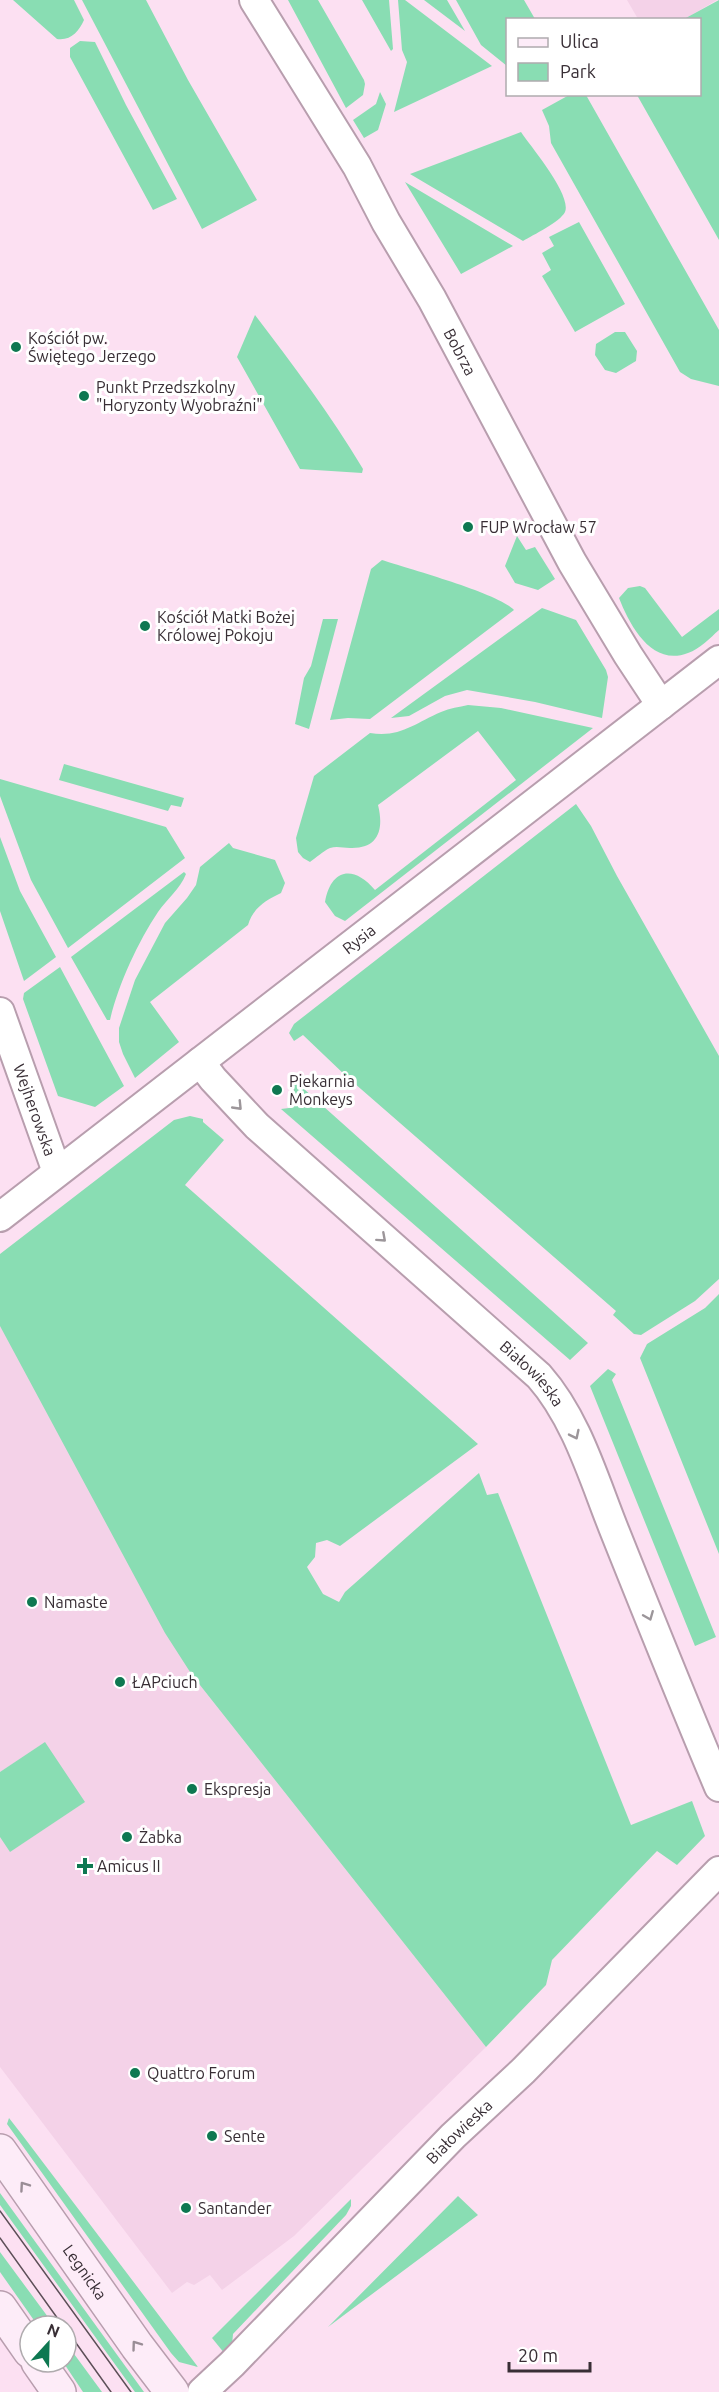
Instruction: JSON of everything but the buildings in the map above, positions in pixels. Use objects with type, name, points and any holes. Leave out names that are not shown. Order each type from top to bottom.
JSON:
[{"type":"main road","name":"Legnicka","points":[[0,2151],[172,2392]]},
{"type":"main road","points":[[0,2308],[18,2334]]},
{"type":"main road","points":[[46,2374],[59,2392]]},
{"type":"street","name":"Bobrza","points":[[254,0],[357,165],[386,222],[432,299],[572,562],[661,705]]},
{"type":"street","name":"Rysia","points":[[0,1217],[719,660]]},
{"type":"street","name":"Wejherowska","points":[[0,1012],[57,1172]]},
{"type":"street","name":"Białowieska","points":[[200,1062],[257,1126],[539,1376],[555,1394],[580,1445],[719,1787]]},
{"type":"street","name":"Białowieska","points":[[202,2392],[249,2348],[453,2136],[523,2071],[719,1871]]},
{"type":"shaded area","points":[[627,0],[717,0],[686,18],[637,18]]},
{"type":"shaded area","points":[[0,1325],[192,1675],[486,2047],[294,2236],[222,2290],[210,2275],[194,2285],[187,2282],[172,2293],[0,2067]]},
{"type":"green space","points":[[13,0],[74,0],[84,20],[74,34],[57,39]]},
{"type":"green space","points":[[82,0],[146,0],[188,80],[257,200],[202,229]]},
{"type":"green space","points":[[288,0],[318,0],[364,80],[363,95],[346,108]]},
{"type":"green space","points":[[362,0],[389,0],[393,49],[391,51]]},
{"type":"green space","points":[[398,0],[405,0],[492,66],[394,112],[407,62],[402,50]]},
{"type":"green space","points":[[424,0],[447,0],[465,31]]},
{"type":"green space","points":[[456,0],[524,0],[534,18],[506,18],[506,65],[481,45]]},
{"type":"green space","points":[[719,0],[719,240],[638,96],[701,96],[701,18],[686,18]]},
{"type":"green space","points":[[80,41],[95,42],[177,199],[153,210],[70,57],[70,48]]},
{"type":"green space","points":[[380,92],[386,104],[378,130],[364,138],[353,120],[376,104]]},
{"type":"green space","points":[[567,96],[587,96],[719,330],[719,386],[691,379],[680,372],[551,143],[549,126],[542,110]]},
{"type":"green space","points":[[521,132],[557,183],[566,204],[565,212],[558,220],[523,241],[410,174]]},
{"type":"green space","points":[[405,182],[513,246],[461,274]]},
{"type":"green space","points":[[579,222],[625,304],[575,332],[542,276],[551,270],[542,253],[554,246],[549,237]]},
{"type":"green space","points":[[255,315],[338,429],[363,469],[362,473],[300,469],[237,357]]},
{"type":"green space","points":[[615,332],[625,332],[637,351],[636,361],[616,373],[605,370],[595,355],[596,344]]},
{"type":"green space","points":[[517,536],[526,550],[535,547],[555,579],[538,590],[515,583],[505,566]]},
{"type":"green space","points":[[382,560],[472,589],[505,603],[514,610],[370,719],[330,720],[371,569]]},
{"type":"green space","points":[[640,586],[645,588],[682,637],[719,609],[719,630],[701,646],[688,653],[675,656],[653,649],[636,631],[619,598],[628,588]]},
{"type":"green space","points":[[542,608],[576,620],[606,670],[608,677],[602,718],[535,702],[467,690],[445,696],[409,716],[391,718]]},
{"type":"green space","points":[[323,619],[338,619],[309,729],[295,724],[304,678],[311,666]]},
{"type":"green space","points":[[468,705],[501,708],[593,728],[345,921],[335,916],[325,902],[332,882],[338,877],[352,874],[367,882],[375,890],[516,780],[478,731],[378,805],[380,822],[377,836],[373,841],[360,847],[330,848],[310,862],[298,852],[296,838],[314,776],[370,733],[399,731],[444,711]]},
{"type":"green space","points":[[64,764],[184,798],[181,807],[171,805],[168,811],[59,780]]},
{"type":"green space","points":[[0,779],[166,827],[185,858],[68,948],[31,880],[0,796]]},
{"type":"green space","points":[[576,804],[591,826],[719,1056],[719,1279],[695,1301],[641,1335],[634,1334],[613,1315],[616,1311],[346,1076],[303,1035],[294,1041],[289,1033],[294,1024]]},
{"type":"green space","points":[[0,837],[20,891],[56,957],[24,981],[0,911]]},
{"type":"green space","points":[[229,843],[233,848],[275,860],[285,883],[281,893],[261,905],[253,914],[248,925],[150,1002],[179,1042],[135,1078],[119,1042],[119,1028],[135,980],[165,923],[196,885],[200,867]]},
{"type":"green space","points":[[184,872],[186,874],[177,889],[158,912],[136,950],[123,978],[110,1020],[107,1020],[71,957]]},
{"type":"green space","points":[[60,967],[124,1086],[95,1107],[58,1096],[23,999],[24,993]]},
{"type":"green space","points":[[289,1077],[588,1343],[570,1360],[281,1109],[289,1108],[297,1099]]},
{"type":"green space","points":[[190,1116],[203,1119],[203,1122],[224,1140],[185,1185],[478,1444],[340,1546],[327,1540],[316,1543],[315,1557],[307,1567],[323,1594],[339,1602],[345,1592],[479,1473],[487,1495],[498,1493],[631,1825],[692,1801],[705,1836],[677,1865],[657,1851],[552,1960],[546,1985],[486,2047],[192,1675],[165,1633],[0,1326],[0,1254],[174,1120]]},
{"type":"green space","points":[[719,1294],[719,1554],[640,1358],[647,1344],[705,1308]]},
{"type":"green space","points":[[608,1369],[616,1374],[612,1380],[716,1637],[695,1646],[590,1386]]},
{"type":"green space","points":[[45,1742],[85,1802],[10,1852],[0,1837],[0,1772]]},
{"type":"green space","points":[[9,2118],[198,2367],[179,2362],[171,2353],[7,2124]]},
{"type":"green space","points":[[0,2193],[144,2392],[135,2392],[0,2205]]},
{"type":"green space","points":[[458,2196],[478,2215],[328,2327]]},
{"type":"green space","points":[[351,2199],[351,2206],[346,2215],[233,2334],[232,2345],[225,2354],[212,2338]]},
{"type":"green space","points":[[0,2252],[46,2314],[30,2314],[0,2272]]},
{"type":"green space","points":[[78,2359],[102,2392],[83,2392],[71,2374],[78,2374]]},
{"type":"tram line","points":[[0,2211],[131,2392]]},
{"type":"tram line","points":[[0,2238],[54,2314]]},
{"type":"tram line","points":[[78,2346],[111,2392]]},
{"type":"place","name":"Kościół pw. Świętego Jerzego","points":[[16,347]]},
{"type":"place","name":"Punkt Przedszkolny \"Horyzonty Wyobraźni\"","points":[[84,396]]},
{"type":"place","name":"FUP Wrocław 57","points":[[468,527]]},
{"type":"place","name":"Kościół Matki Bożej Królowej Pokoju","points":[[145,626]]},
{"type":"place","name":"Piekarnia Monkeys","points":[[277,1090]]},
{"type":"place","name":"Namaste","points":[[32,1602]]},
{"type":"place","name":"ŁAPciuch","points":[[120,1682]]},
{"type":"place","name":"Ekspresja","points":[[192,1789]]},
{"type":"place","name":"Żabka","points":[[127,1837]]},
{"type":"place","name":"Amicus II","points":[[85,1866]]},
{"type":"place","name":"Quattro Forum","points":[[135,2073]]},
{"type":"place","name":"Sente","points":[[212,2136]]},
{"type":"place","name":"Santander","points":[[186,2208]]}]
